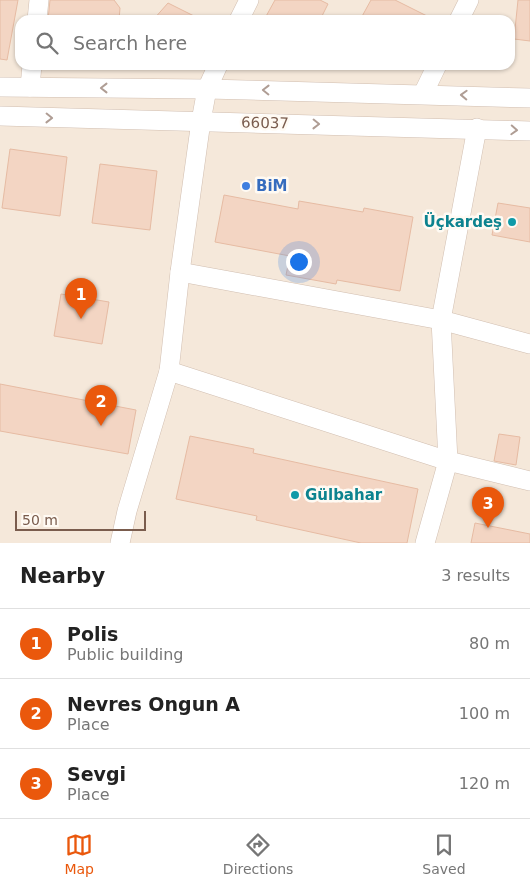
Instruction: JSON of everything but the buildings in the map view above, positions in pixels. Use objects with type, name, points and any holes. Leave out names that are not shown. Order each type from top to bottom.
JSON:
[{"type":"street","points":[[38,15],[39,0]]},
{"type":"street","points":[[242,15],[249,0]]},
{"type":"street","points":[[462,15],[469,0]]},
{"type":"street","points":[[30,87],[32,70]]},
{"type":"street","points":[[120,543],[127,511],[169,372],[180,272],[201,121],[207,89],[216,70]]},
{"type":"street","points":[[423,94],[435,70]]},
{"type":"street","points":[[0,87],[207,89],[530,98]]},
{"type":"street","name":"66037","points":[[0,116],[530,131]]},
{"type":"street","points":[[425,543],[448,461],[441,320],[476,128]]},
{"type":"street","points":[[180,272],[441,320],[530,344]]},
{"type":"street","points":[[169,372],[448,461],[530,481]]},
{"type":"shaded area","points":[[0,0],[530,0],[530,543],[0,543]]},
{"type":"place","name":"BiM","points":[[246,186]]},
{"type":"place","name":"Üçkardeş","points":[[512,222]]},
{"type":"place","name":"Polis","points":[[81,319]]},
{"type":"place","name":"Nevres Ongun A","points":[[101,426]]},
{"type":"place","name":"Gülbahar","points":[[295,495]]},
{"type":"place","name":"Sevgi","points":[[488,528]]}]
